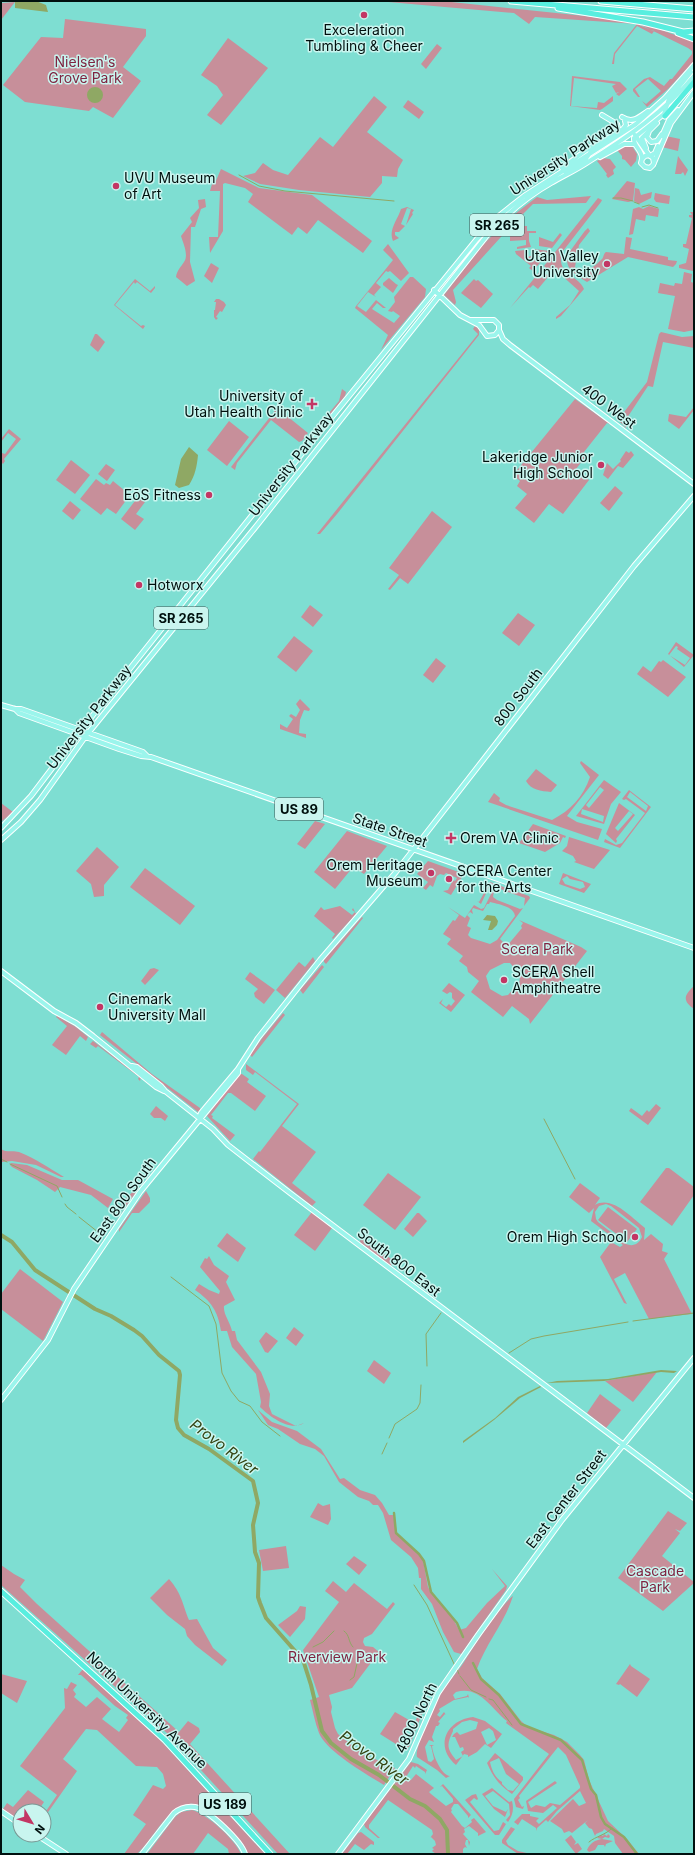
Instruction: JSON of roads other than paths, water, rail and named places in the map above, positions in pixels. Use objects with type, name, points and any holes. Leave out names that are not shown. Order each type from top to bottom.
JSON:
[{"type":"highway","points":[[511,1],[694,17]]},
{"type":"highway","points":[[601,1],[694,9]]},
{"type":"highway","points":[[536,3],[574,11],[643,22],[670,29],[694,39]]},
{"type":"highway","points":[[670,29],[694,31]]},
{"type":"highway","points":[[666,116],[694,82]]},
{"type":"highway","name":"North University Avenue","points":[[1,1591],[160,1735],[270,1854]]},
{"type":"main road","name":"University Parkway","points":[[1,828],[31,796],[224,550],[434,290],[495,220],[516,202],[557,174],[630,128],[657,105],[694,66]]},
{"type":"main road","points":[[666,106],[669,99],[690,76],[694,66]]},
{"type":"main road","name":"University Parkway","points":[[1,840],[17,826],[36,805],[85,737],[254,529],[495,226],[513,210],[550,184],[594,159],[629,136],[635,134],[666,106],[694,76]]},
{"type":"main road","points":[[648,153],[642,138],[652,127],[666,116],[674,105],[681,91]]},
{"type":"main road","points":[[635,134],[633,139],[641,152],[641,163],[645,167],[650,168],[654,163],[668,128],[680,109],[694,92]]},
{"type":"main road","points":[[622,116],[627,120],[634,120],[657,105]]},
{"type":"main road","points":[[652,127],[647,137],[652,142],[658,140],[672,115],[680,109]]},
{"type":"main road","points":[[557,174],[592,145],[617,130],[618,126],[616,123],[602,115]]},
{"type":"main road","points":[[550,184],[558,176],[584,160],[594,147],[625,127],[625,121]]},
{"type":"main road","points":[[630,128],[653,158],[654,163]]},
{"type":"main road","points":[[642,158],[657,148],[664,130]]},
{"type":"main road","points":[[594,159],[624,144],[635,144]]},
{"type":"main road","points":[[434,290],[460,315],[479,324],[486,335],[510,346]]},
{"type":"main road","points":[[470,320],[494,320],[499,324],[502,339],[510,346]]},
{"type":"main road","points":[[483,330],[489,320]]},
{"type":"main road","points":[[491,336],[500,330]]},
{"type":"main road","name":"400 West","points":[[510,346],[694,484]]},
{"type":"main road","name":"800 South","points":[[199,1118],[201,1113],[238,1069],[275,1015],[413,850],[634,566],[694,496]]},
{"type":"main road","name":"State Street","points":[[1,705],[14,709],[21,709],[89,732],[143,752],[147,756]]},
{"type":"main road","name":"State Street","points":[[14,709],[19,713],[78,735],[141,756],[147,756],[694,948]]},
{"type":"main road","name":"South 800 East","points":[[1,971],[54,1011],[81,1027],[132,1066],[145,1078],[165,1091]]},
{"type":"main road","name":"South 800 East","points":[[132,1066],[137,1067],[161,1086],[165,1091],[214,1129],[228,1145],[284,1189],[694,1498]]},
{"type":"main road","points":[[145,1078],[161,1086]]},
{"type":"main road","name":"East 800 South","points":[[1,1400],[48,1340],[74,1288],[140,1192],[199,1118]]},
{"type":"main road","name":"East Center Street","points":[[453,1671],[562,1520],[694,1358]]},
{"type":"main road","name":"4800 North","points":[[335,1854],[339,1852],[409,1760],[433,1701],[453,1671]]},
{"type":"main road","points":[[142,1854],[174,1813],[187,1807],[194,1807],[205,1812],[238,1842],[245,1854]]},
{"type":"main road","points":[[1,1811],[12,1819]]},
{"type":"main road","points":[[49,1843],[66,1854]]},
{"type":"waterway","points":[[239,175],[259,186],[285,191],[394,201]]},
{"type":"waterway","points":[[613,198],[633,201]]},
{"type":"waterway","points":[[634,202],[639,204]]},
{"type":"waterway","points":[[642,207],[649,205],[658,208]]},
{"type":"waterway","points":[[544,1119],[575,1179]]},
{"type":"waterway","points":[[1,1159],[7,1162]]},
{"type":"waterway","points":[[10,1164],[57,1186],[62,1197]]},
{"type":"waterway","points":[[65,1204],[76,1214]]},
{"type":"waterway","points":[[79,1217],[103,1236]]},
{"type":"waterway","name":"Provo River","points":[[1,1235],[12,1242],[35,1270],[95,1309],[111,1316],[134,1330],[142,1336],[159,1355],[179,1371],[180,1375],[176,1420],[178,1428],[184,1435],[209,1449],[253,1481],[258,1503],[253,1525],[255,1552],[259,1563],[258,1597],[266,1618],[303,1660],[311,1685],[322,1731],[331,1743],[351,1759],[379,1775],[410,1799],[425,1806],[440,1819],[447,1830],[448,1854]]},
{"type":"waterway","points":[[171,1277],[209,1306],[216,1324],[222,1373],[231,1391],[239,1401],[250,1406],[262,1422],[280,1436]]},
{"type":"waterway","points":[[427,1366],[426,1334],[441,1313]]},
{"type":"waterway","points":[[633,1321],[694,1313]]},
{"type":"waterway","points":[[509,1353],[531,1339],[628,1322]]},
{"type":"waterway","points":[[389,1438],[395,1424],[417,1409],[420,1403],[421,1385]]},
{"type":"waterway","points":[[382,1454],[387,1443]]},
{"type":"waterway","points":[[394,1513],[396,1533],[419,1554],[424,1561],[431,1592],[457,1623],[463,1637]]},
{"type":"waterway","points":[[414,1585],[427,1605],[455,1666]]},
{"type":"waterway","points":[[313,1647],[323,1642],[334,1631]]},
{"type":"waterway","points":[[344,1631],[353,1647]]},
{"type":"waterway","points":[[350,1680],[354,1677],[358,1659]]},
{"type":"waterway","points":[[473,1663],[481,1679],[499,1695],[521,1724],[561,1740],[582,1760],[591,1789],[596,1795],[601,1817],[605,1824],[624,1837],[637,1854]]},
{"type":"waterway","points":[[457,1669],[459,1674]]},
{"type":"waterway","points":[[460,1676],[471,1690],[486,1697]]},
{"type":"waterway","points":[[489,1699],[493,1700],[512,1725]]},
{"type":"waterway","points":[[589,1842],[612,1828]]},
{"type":"place","name":"Exceleration Tumbling & Cheer","points":[[364,15]]},
{"type":"place","name":"UVU Museum of Art","points":[[116,186]]},
{"type":"place","name":"Utah Valley University","points":[[607,264]]},
{"type":"place","name":"University of Utah Health Clinic","points":[[312,404]]},
{"type":"place","name":"Lakeridge Junior High School","points":[[601,465]]},
{"type":"place","name":"EōS Fitness","points":[[209,495]]},
{"type":"place","name":"Hotworx","points":[[139,585]]},
{"type":"place","name":"Orem VA Clinic","points":[[451,838]]},
{"type":"place","name":"Orem Heritage Museum","points":[[431,873]]},
{"type":"place","name":"SCERA Center for the Arts","points":[[449,879]]},
{"type":"place","name":"SCERA Shell Amphitheatre","points":[[504,980]]},
{"type":"place","name":"Cinemark University Mall","points":[[100,1007]]},
{"type":"place","name":"Orem High School","points":[[635,1237]]},
{"type":"park label","name":"Nielsen's Grove Park","points":[[85,70]]},
{"type":"park label","name":"Scera Park","points":[[537,949]]},
{"type":"park label","name":"Cascade Park","points":[[655,1580]]},
{"type":"park label","name":"Riverview Park","points":[[337,1657]]}]
